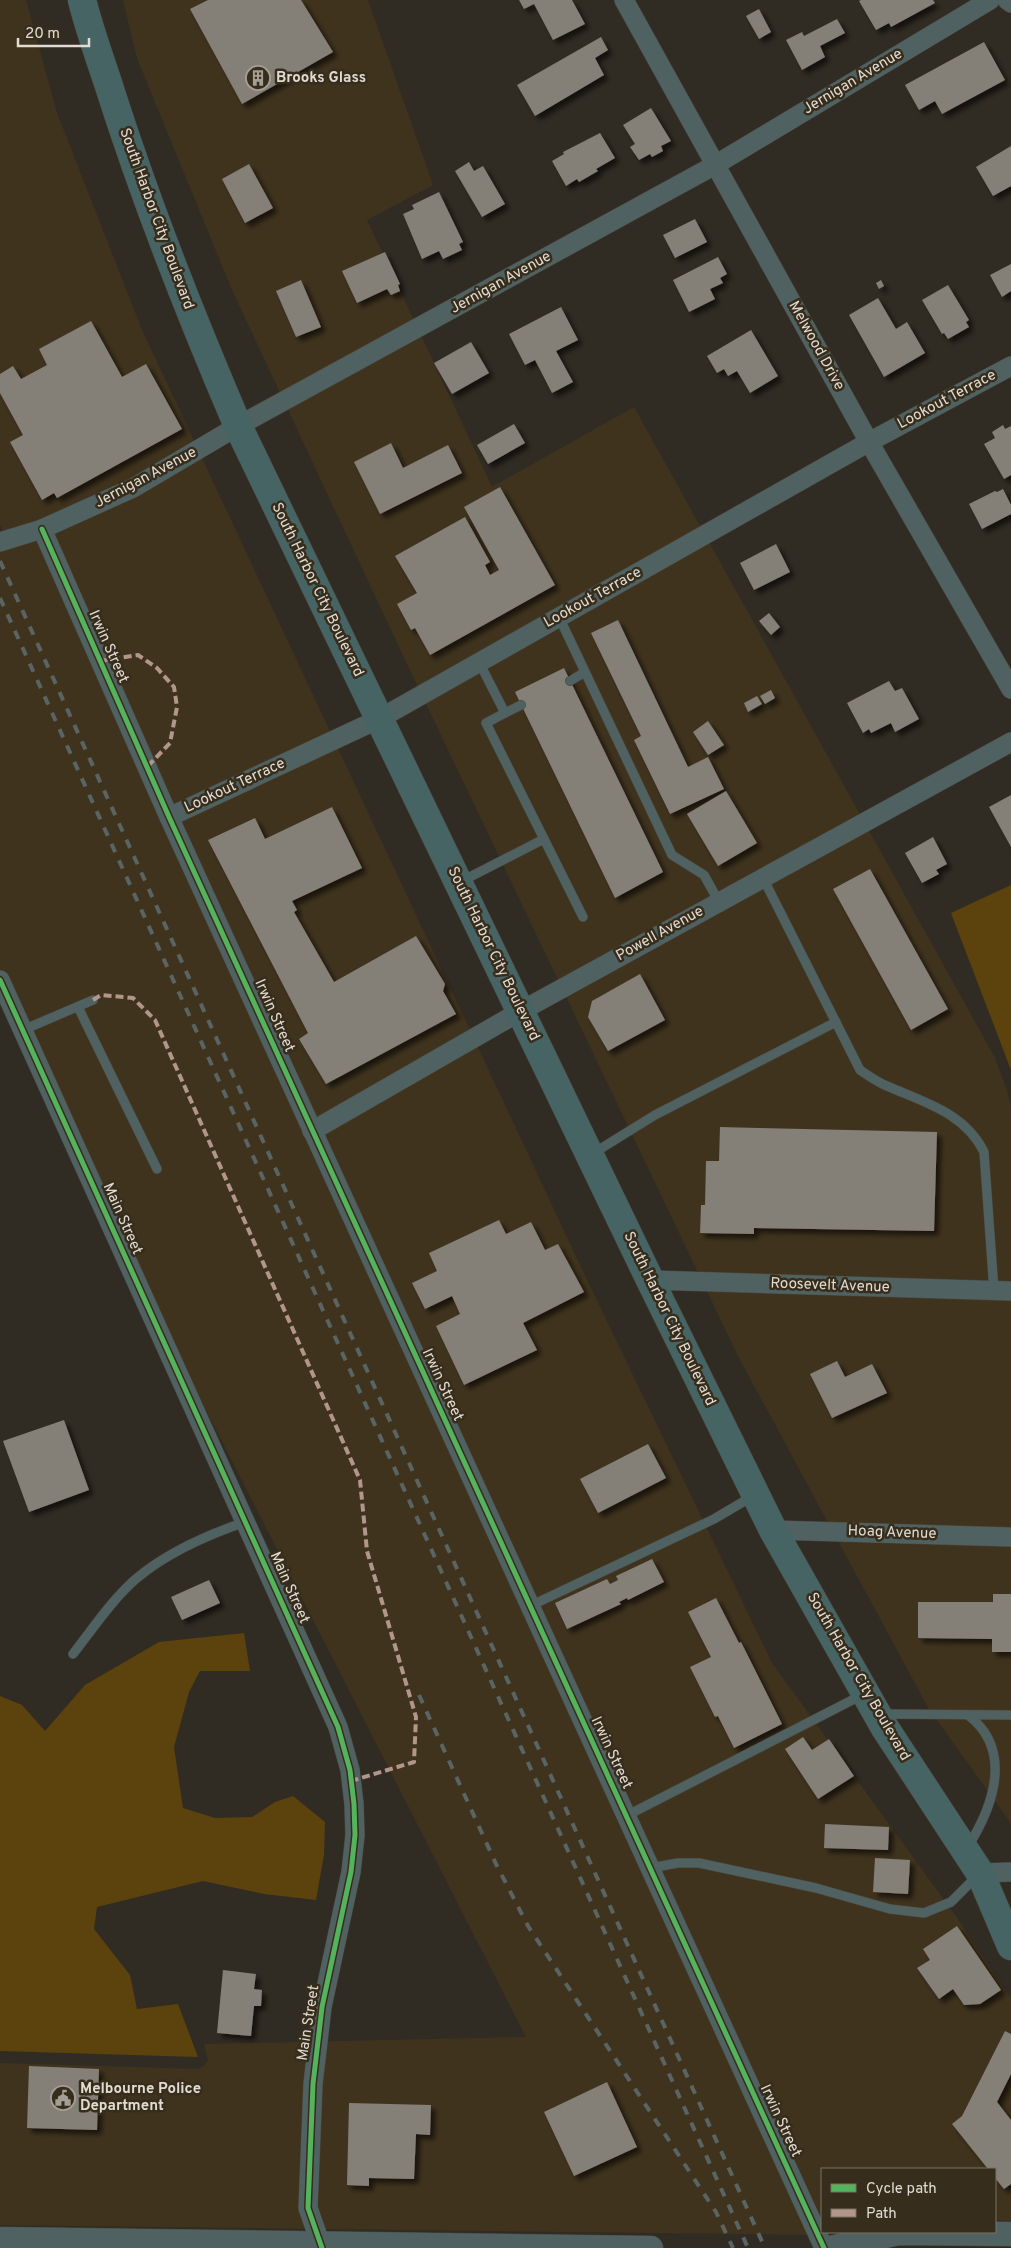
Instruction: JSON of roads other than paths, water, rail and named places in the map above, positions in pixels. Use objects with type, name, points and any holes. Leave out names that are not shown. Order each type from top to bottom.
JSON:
[{"type":"main road","name":"South Harbor City Boulevard","points":[[86,2],[118,116],[154,218],[197,331],[238,426],[650,1280],[773,1530],[872,1704],[980,1873],[1011,1946]]},
{"type":"main road","name":"South Harbor City Boulevard","points":[[980,1873],[1011,1902]]},
{"type":"street","name":"Melwood Drive","points":[[624,0],[869,442],[1011,689]]},
{"type":"street","name":"Jernigan Avenue","points":[[0,542],[42,529],[133,488],[238,426],[715,165],[990,0]]},
{"type":"street","points":[[1007,0],[1011,3]]},
{"type":"street","name":"Lookout Terrace","points":[[169,817],[379,719],[869,442],[1011,366]]},
{"type":"street","name":"Irwin Street","points":[[42,529],[169,817],[824,2248]]},
{"type":"street","name":"Powell Avenue","points":[[312,1131],[520,1011],[1011,742]]},
{"type":"street","name":"Main Street","points":[[0,980],[338,1727],[350,1770],[355,1835],[351,1872],[322,2007],[313,2084],[308,2208],[321,2246]]},
{"type":"street","name":"Roosevelt Avenue","points":[[650,1280],[1003,1291]]},
{"type":"street","name":"Hoag Avenue","points":[[773,1530],[1011,1537]]},
{"type":"street","points":[[980,1873],[1011,1872]]},
{"type":"street","points":[[830,2248],[899,2233],[1011,2234]]},
{"type":"street","points":[[1,2242],[651,2248]]},
{"type":"lane","points":[[559,617],[672,855],[704,876],[719,902]]},
{"type":"lane","points":[[479,662],[505,713]]},
{"type":"lane","points":[[570,681],[585,672]]},
{"type":"lane","points":[[521,705],[486,723],[583,917]]},
{"type":"lane","points":[[459,883],[544,839]]},
{"type":"lane","points":[[763,878],[860,1070],[885,1085],[936,1106],[962,1123],[979,1141],[984,1152],[1003,1291]]},
{"type":"lane","points":[[23,1030],[93,1000]]},
{"type":"lane","points":[[78,1007],[157,1169]]},
{"type":"lane","points":[[590,1156],[655,1116],[836,1022]]},
{"type":"lane","points":[[530,1606],[714,1519],[756,1495]]},
{"type":"lane","points":[[73,1654],[136,1579],[169,1555],[245,1522]]},
{"type":"lane","points":[[626,1816],[872,1704],[968,1715],[1011,1715]]},
{"type":"lane","points":[[968,1715],[976,1718],[996,1734]]},
{"type":"lane","points":[[966,1850],[1003,1790]]},
{"type":"lane","points":[[650,1868],[678,1863],[699,1863],[816,1888],[890,1909],[924,1913],[951,1902],[980,1873]]},
{"type":"railway","points":[[0,561],[765,2248]]},
{"type":"railway","points":[[0,598],[748,2248]]},
{"type":"railway","points":[[419,1695],[496,1864],[528,1926],[716,2212],[733,2248]]},
{"type":"place","name":"Brooks Glass","points":[[258,78]]},
{"type":"place","name":"Melbourne Police Department","points":[[63,2098]]}]
